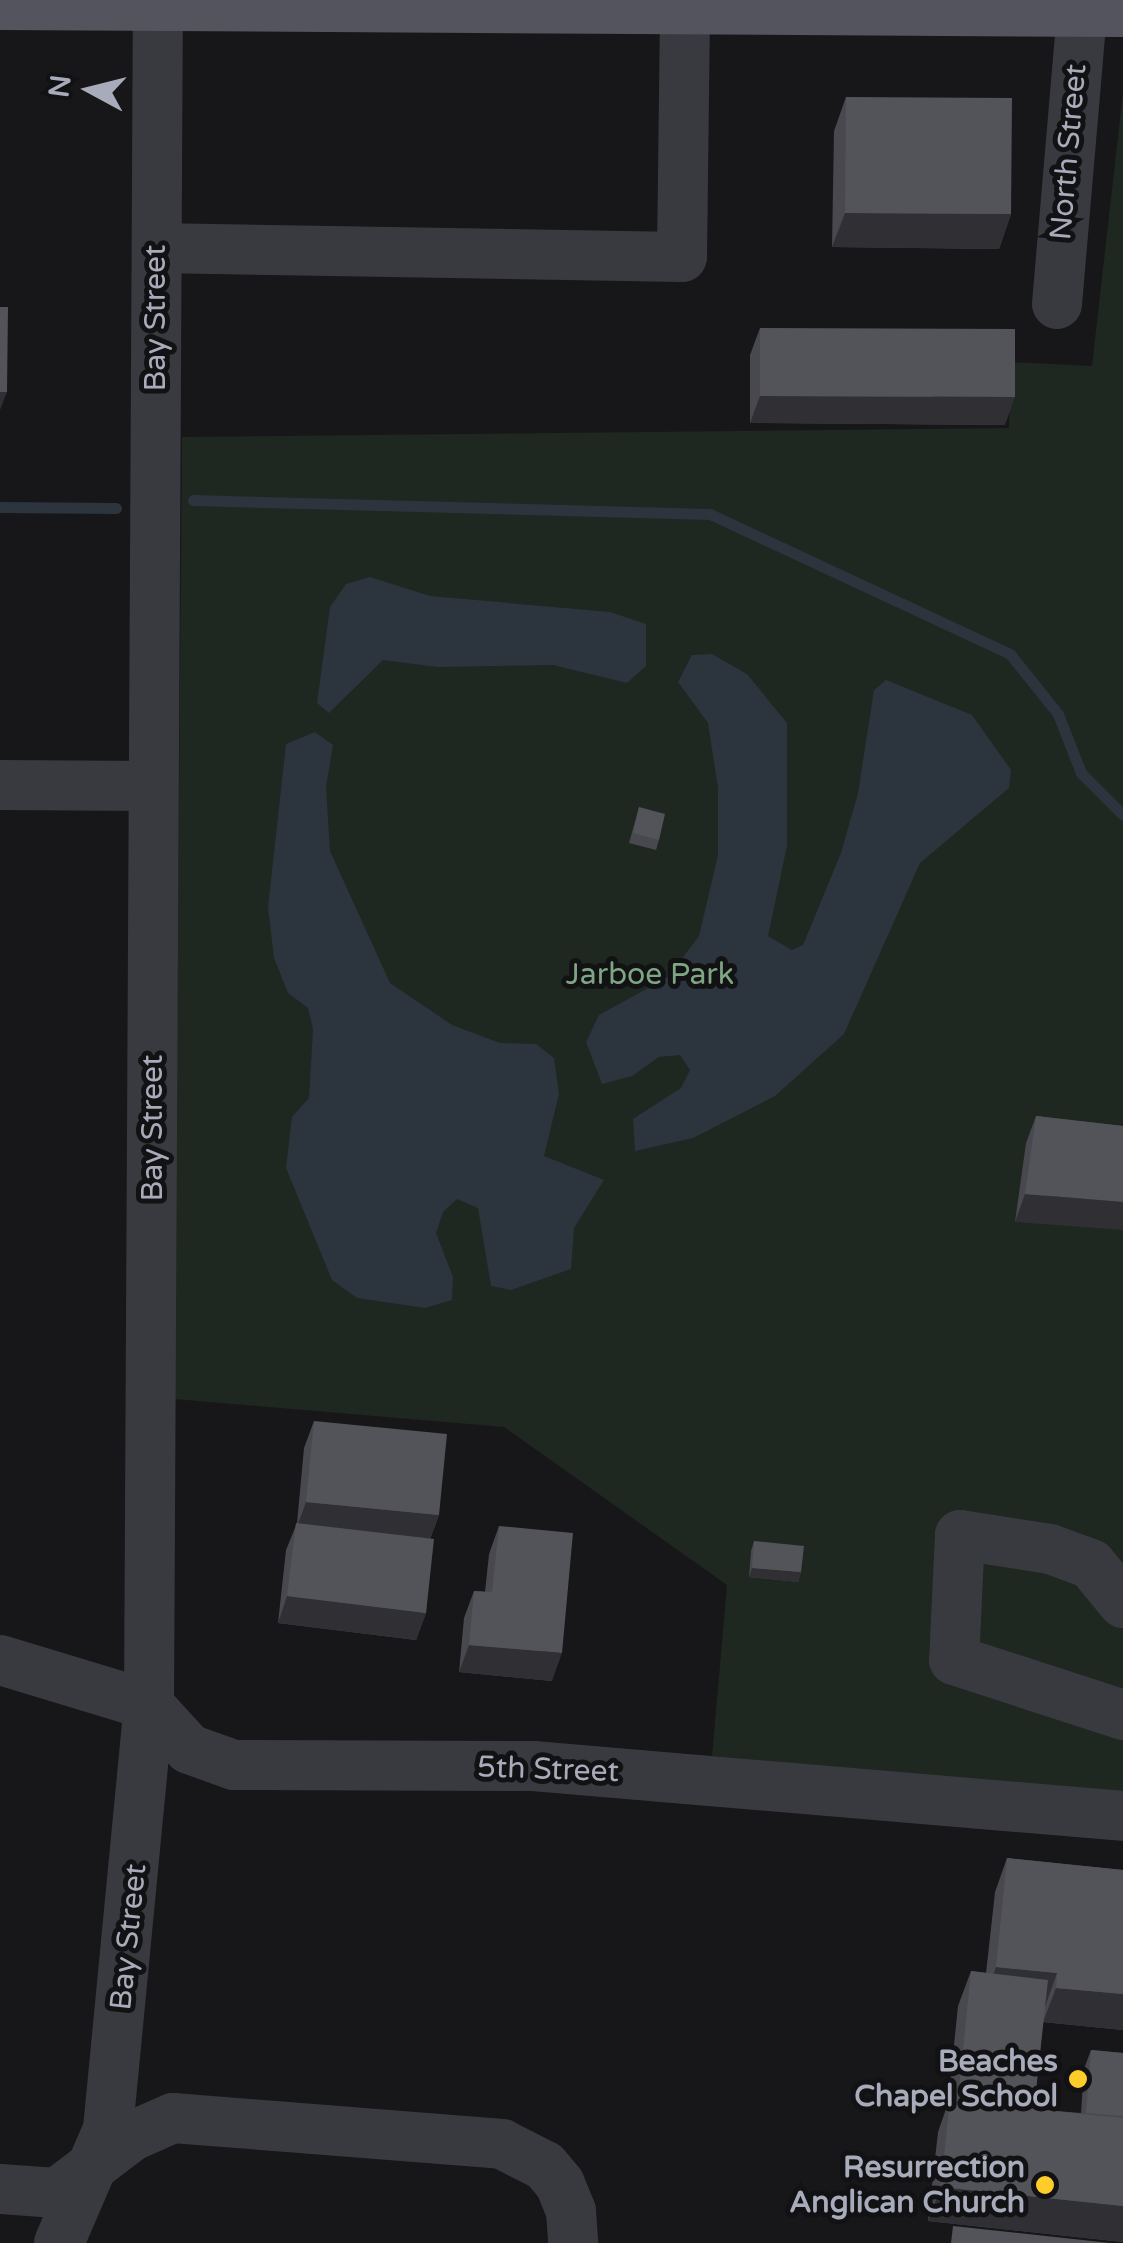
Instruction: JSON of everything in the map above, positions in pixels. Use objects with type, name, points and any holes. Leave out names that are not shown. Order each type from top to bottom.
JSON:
[{"type":"main road","points":[[0,2],[1096,6]]},
{"type":"street","name":"Bay Street","points":[[59,2243],[108,2129],[149,1705],[158,1]]},
{"type":"street","points":[[156,248],[682,257],[685,4]]},
{"type":"street","name":"North Street","points":[[1057,304],[1096,6]]},
{"type":"street","points":[[0,786],[152,786]]},
{"type":"street","points":[[1123,1603],[1091,1564],[1050,1549],[960,1535],[954,1660],[1123,1715]]},
{"type":"street","points":[[0,1660],[149,1705]]},
{"type":"street","name":"5th Street","points":[[149,1705],[189,1749],[234,1765],[533,1766],[1123,1816]]},
{"type":"street","points":[[0,2190],[57,2193],[132,2136],[174,2118],[502,2144],[546,2166],[572,2211],[573,2243]]},
{"type":"green space","name":"Jarboe Park","points":[[1123,92],[1123,1794],[712,1756],[727,1585],[504,1427],[174,1399],[182,437],[1009,428],[1010,362],[1092,366]]},
{"type":"shaded area","points":[[370,577],[430,596],[610,612],[646,624],[646,666],[627,683],[553,665],[437,667],[383,660],[329,713],[317,703],[330,607],[346,584]]},
{"type":"shaded area","points":[[712,654],[747,674],[787,723],[787,846],[768,936],[792,950],[803,945],[841,853],[858,793],[874,690],[886,680],[972,715],[1011,770],[1009,788],[920,863],[844,1034],[775,1096],[693,1138],[635,1151],[633,1119],[681,1088],[690,1070],[680,1055],[659,1057],[632,1076],[602,1084],[586,1042],[599,1015],[668,977],[699,936],[718,855],[718,788],[708,723],[678,682],[692,655]]},
{"type":"shaded area","points":[[315,732],[333,745],[326,787],[330,851],[390,983],[452,1025],[500,1043],[536,1044],[554,1058],[559,1094],[544,1156],[604,1180],[574,1228],[571,1269],[511,1290],[491,1286],[478,1208],[457,1199],[443,1212],[436,1233],[453,1277],[452,1300],[425,1308],[357,1298],[332,1280],[286,1168],[292,1117],[309,1098],[313,1029],[308,1008],[288,993],[274,958],[268,907],[286,744]]},
{"type":"building","points":[[846,97],[1012,98],[1011,214],[845,213]]},
{"type":"building","points":[[0,307],[8,307],[7,392],[0,392]]},
{"type":"building","points":[[760,328],[1015,329],[1015,397],[760,396]]},
{"type":"building","points":[[639,807],[665,814],[659,840],[633,833]]},
{"type":"building","points":[[1036,1116],[1123,1126],[1123,1202],[1025,1194]]},
{"type":"building","points":[[314,1421],[447,1434],[439,1515],[306,1502]]},
{"type":"building","points":[[296,1523],[434,1539],[426,1613],[287,1596]]},
{"type":"building","points":[[499,1526],[573,1533],[562,1653],[469,1645],[474,1591],[492,1592]]},
{"type":"building","points":[[754,1541],[804,1546],[801,1572],[752,1568]]},
{"type":"building","points":[[1007,1858],[1123,1870],[1123,1994],[1056,1988],[1057,1973],[996,1967]]},
{"type":"building","points":[[971,1971],[1048,1980],[1034,2109],[1123,2118],[1123,2206],[941,2187],[950,2098],[958,2099]]},
{"type":"building","points":[[1091,2050],[1123,2053],[1123,2116],[1086,2113]]},
{"type":"building","points":[[953,2226],[1110,2243],[951,2243]]},
{"type":"waterway","points":[[193,500],[710,514],[1010,654],[1058,714],[1081,773],[1123,815]]},
{"type":"waterway","points":[[0,507],[116,508]]},
{"type":"place","name":"Beaches Chapel School","points":[[1078,2079]]},
{"type":"place","name":"Resurrection Anglican Church","points":[[1045,2185]]}]
